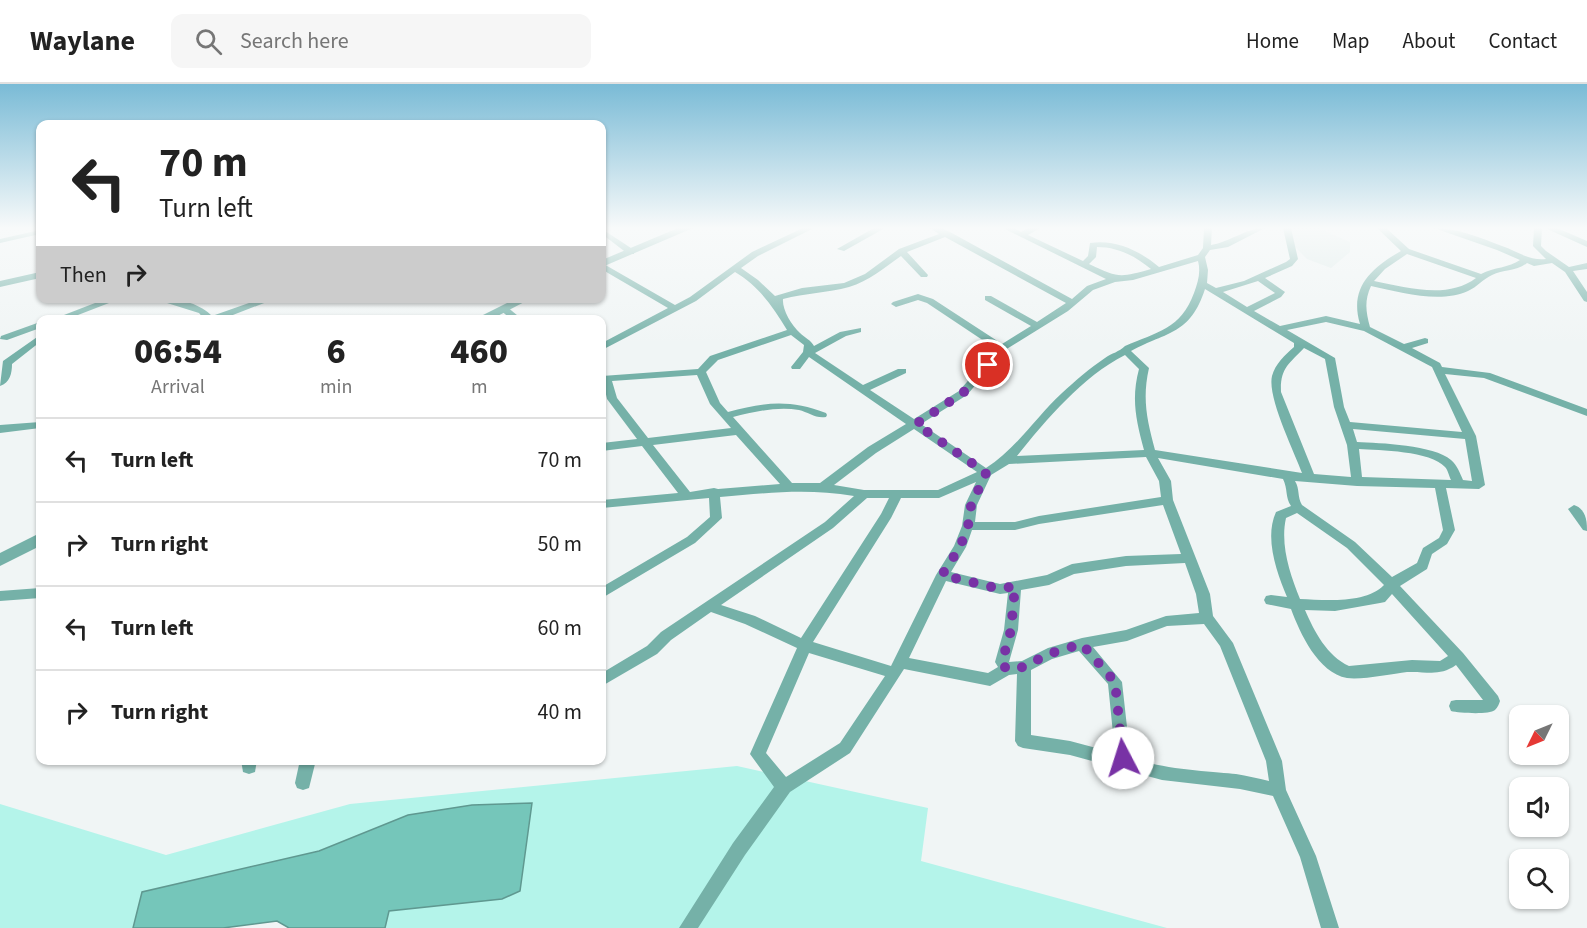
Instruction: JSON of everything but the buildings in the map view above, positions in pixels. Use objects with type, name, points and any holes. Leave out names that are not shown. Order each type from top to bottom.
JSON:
[{"type":"street","points":[[778,306],[779,297],[802,291],[846,285],[868,276],[880,267]]},
{"type":"street","points":[[920,267],[924,275]]},
{"type":"street","points":[[1008,267],[1071,302]]},
{"type":"street","points":[[1088,267],[1114,279]]},
{"type":"street","points":[[1155,267],[1158,270]]},
{"type":"street","points":[[823,487],[872,450],[963,393],[1002,348],[1065,309],[1090,288],[1114,279],[1130,278],[1165,267]]},
{"type":"street","points":[[606,504],[714,492],[789,487],[823,487],[864,494],[939,494],[986,473],[1007,460],[1043,417],[1110,359],[1182,322],[1194,301],[1204,267]]},
{"type":"street","points":[[1215,291],[1247,283],[1281,267]]},
{"type":"street","points":[[1366,328],[1361,309],[1364,291],[1381,267]]},
{"type":"street","points":[[1452,267],[1482,278]]},
{"type":"street","points":[[1368,283],[1422,292],[1453,291],[1464,289],[1491,272],[1514,267]]},
{"type":"street","points":[[1564,267],[1587,299]]},
{"type":"street","points":[[1568,270],[1580,267]]},
{"type":"street","points":[[606,268],[619,278],[655,294],[675,309]]},
{"type":"street","points":[[606,345],[693,299],[722,276],[736,269],[753,278],[778,306],[791,332],[809,345],[809,352]]},
{"type":"street","points":[[0,284],[36,276]]},
{"type":"street","points":[[1248,310],[1280,292],[1259,277]]},
{"type":"street","points":[[1201,283],[1281,329],[1299,344],[1330,358],[1339,407],[1353,445],[1357,482]]},
{"type":"street","points":[[896,304],[918,297],[930,302],[1002,348]]},
{"type":"street","points":[[988,298],[1037,326]]},
{"type":"street","points":[[69,315],[104,303]]},
{"type":"street","points":[[176,303],[202,311],[206,315]]},
{"type":"street","points":[[222,315],[258,303]]},
{"type":"street","points":[[490,315],[517,303]]},
{"type":"street","points":[[504,309],[512,315]]},
{"type":"street","points":[[1007,460],[1150,453],[1287,476],[1357,482],[1479,485],[1470,436],[1436,365],[1366,328],[1326,319],[1281,329]]},
{"type":"street","points":[[0,383],[7,374],[7,363],[11,350],[2,338],[36,326]]},
{"type":"street","points":[[796,367],[809,352],[843,334],[858,330]]},
{"type":"street","points":[[606,380],[701,372],[714,358],[791,332]]},
{"type":"street","points":[[7,363],[36,341]]},
{"type":"street","points":[[1405,347],[1425,341]]},
{"type":"street","points":[[1299,344],[1299,348],[1281,364],[1275,378],[1276,392],[1310,478]]},
{"type":"street","points":[[1126,351],[1144,368],[1140,389],[1142,421],[1150,453],[1165,482],[1167,500],[1203,594],[1208,618],[1226,643],[1274,760],[1278,790],[1308,856],[1330,928]]},
{"type":"street","points":[[809,352],[986,473]]},
{"type":"street","points":[[1439,370],[1486,375],[1587,413]]},
{"type":"street","points":[[863,389],[902,371]]},
{"type":"street","points":[[701,372],[707,392],[725,416],[789,487]]},
{"type":"street","points":[[606,385],[612,399],[687,496]]},
{"type":"street","points":[[725,416],[741,411],[784,406],[799,406],[822,415]]},
{"type":"street","points":[[0,429],[36,425]]},
{"type":"street","points":[[1347,425],[1470,436]]},
{"type":"street","points":[[606,446],[738,431]]},
{"type":"street","points":[[1353,445],[1389,447],[1441,459],[1449,464],[1459,485]]},
{"type":"street","points":[[688,928],[739,849],[784,787],[845,748],[898,668],[942,575],[960,547],[968,526],[971,506],[986,473]]},
{"type":"street","points":[[1287,476],[1293,487],[1292,499],[1298,508],[1351,545],[1458,657],[1493,701],[1489,706],[1456,706]]},
{"type":"street","points":[[1271,600],[1335,606],[1380,598],[1397,580],[1422,566],[1427,551],[1443,542],[1449,530],[1440,485]]},
{"type":"street","points":[[606,591],[691,540],[716,518],[714,492]]},
{"type":"street","points":[[784,787],[758,754],[806,646],[808,636],[887,515],[897,493]]},
{"type":"street","points":[[606,678],[652,650],[666,636],[829,525],[864,494]]},
{"type":"street","points":[[968,526],[1015,526],[1039,520],[1167,500]]},
{"type":"street","points":[[1298,508],[1280,515],[1277,533],[1295,604],[1311,638],[1331,665],[1339,671],[1442,667],[1458,657]]},
{"type":"street","points":[[1587,510],[1574,509],[1587,527]]},
{"type":"street","points":[[0,560],[36,541]]},
{"type":"street","points":[[942,575],[1000,589],[1049,580],[1072,569],[1126,561],[1190,558]]},
{"type":"street","points":[[1006,669],[1002,662],[1011,630],[1015,586]]},
{"type":"street","points":[[0,596],[36,593]]},
{"type":"street","points":[[711,607],[750,620],[806,646],[898,668],[990,680],[1006,669],[1024,667],[1048,654],[1082,644],[1127,635],[1166,621],[1208,618]]},
{"type":"street","points":[[1082,644],[1115,682],[1123,758],[1129,765]]},
{"type":"street","points":[[1024,667],[1023,741],[1070,748],[1162,773],[1240,782],[1278,790]]},
{"type":"street","points":[[303,783],[307,765]]},
{"type":"shaded area","points":[[737,766],[928,808],[921,861],[1167,928],[385,928],[389,911],[447,905],[520,891],[532,803],[408,815],[319,851],[142,892],[133,928],[0,928],[0,804],[166,855],[350,804]]},
{"type":"shaded area","points":[[532,803],[520,891],[502,899],[389,911],[385,928],[289,928],[277,921],[223,928],[133,928],[142,892],[319,851],[408,815],[472,805]]},
{"type":"route","points":[[988,365],[963,393],[916,424],[986,473],[971,506],[968,526],[960,547],[942,575],[1000,589],[1015,586],[1011,630],[1002,662],[1006,669],[1024,667],[1048,654],[1082,644],[1115,682],[1123,758]]}]
